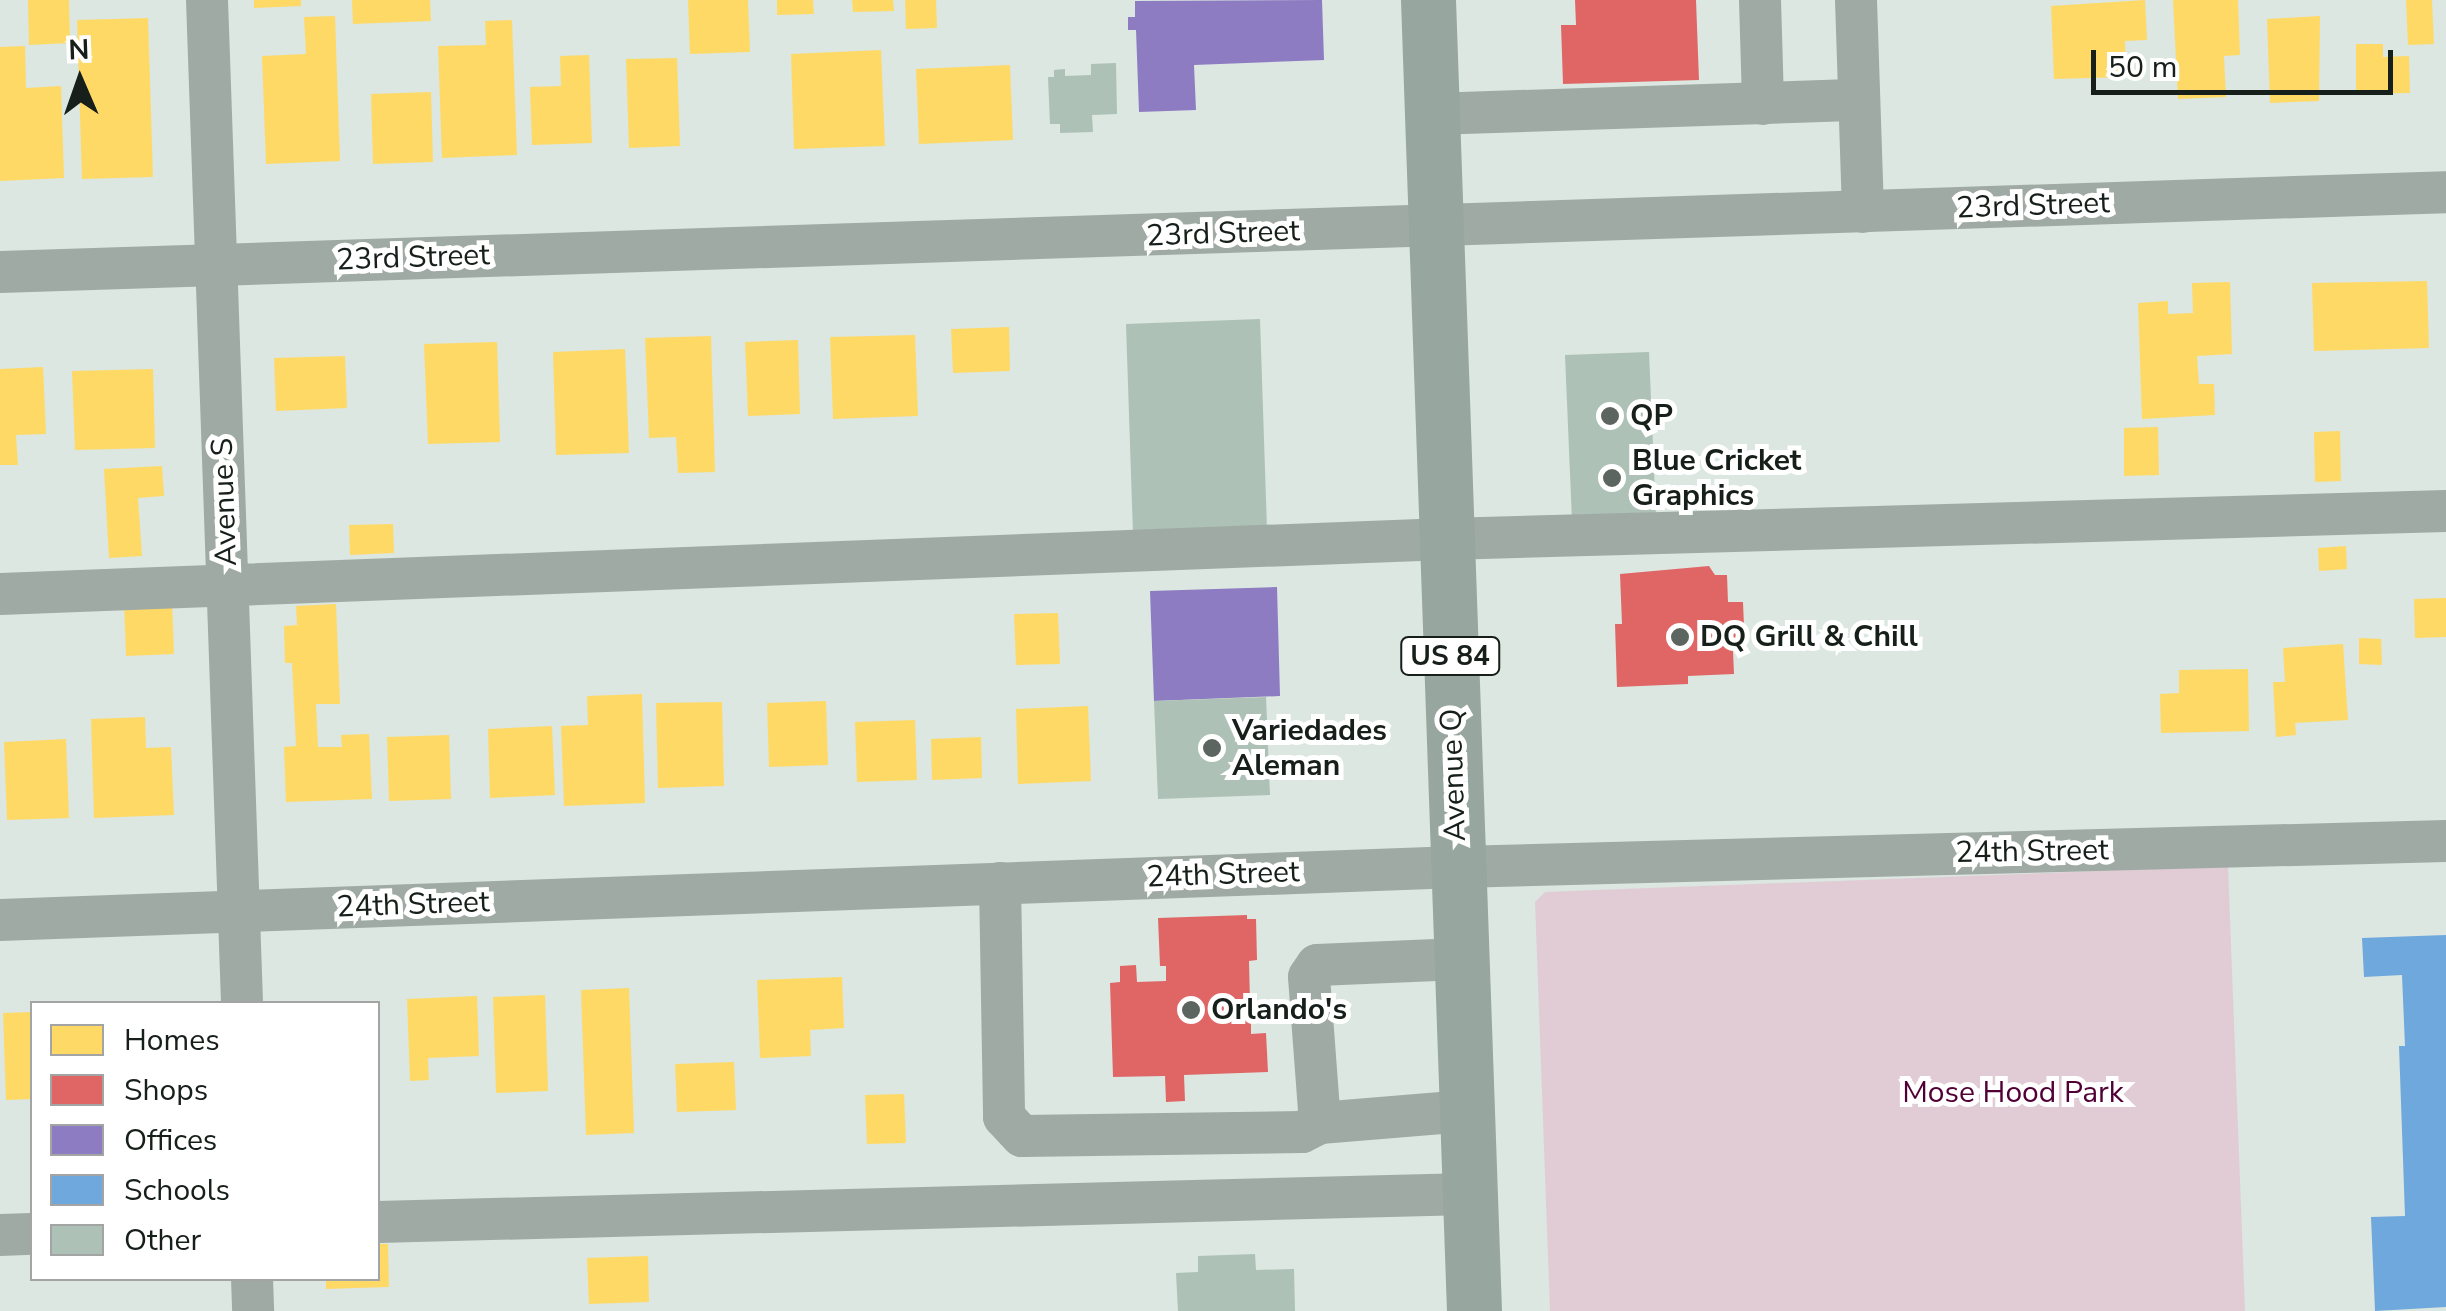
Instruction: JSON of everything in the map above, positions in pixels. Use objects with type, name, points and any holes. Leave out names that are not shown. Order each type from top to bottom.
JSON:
[{"type":"highway","name":"Avenue Q","points":[[1428,0],[1474,1311]]},
{"type":"street","name":"Avenue S","points":[[206,0],[242,1001]]},
{"type":"street","points":[[1760,0],[1763,104]]},
{"type":"street","points":[[1856,0],[1862,212]]},
{"type":"street","points":[[1432,114],[1859,100]]},
{"type":"street","name":"23rd Street","points":[[0,272],[2446,192]]},
{"type":"street","points":[[0,594],[1446,539],[2446,510]]},
{"type":"street","name":"24th Street","points":[[0,920],[1457,867],[2446,841]]},
{"type":"street","points":[[1000,883],[1004,1118],[1022,1136],[1302,1132],[1320,1122],[1466,1111]]},
{"type":"street","points":[[1320,1122],[1310,977],[1318,965],[1460,958]]},
{"type":"street","points":[[380,1222],[1469,1194]]},
{"type":"street","points":[[0,1235],[30,1234]]},
{"type":"street","points":[[252,1281],[253,1311]]},
{"type":"green space","name":"Mose Hood Park","points":[[2228,866],[2245,1311],[1550,1311],[1535,902],[1545,892]]},
{"type":"building: Homes","points":[[28,0],[69,0],[70,43],[29,45]]},
{"type":"building: Homes","points":[[254,0],[301,0],[301,6],[254,8]]},
{"type":"building: Homes","points":[[352,0],[430,0],[431,21],[353,24]]},
{"type":"building: Homes","points":[[688,0],[748,0],[750,52],[690,54]]},
{"type":"building: Homes","points":[[777,0],[813,0],[814,14],[777,15]]},
{"type":"building: Homes","points":[[852,0],[893,0],[894,11],[853,12]]},
{"type":"building: Homes","points":[[905,0],[936,0],[937,28],[906,29]]},
{"type":"building: Homes","points":[[2145,0],[2147,40],[2125,41],[2126,77],[2054,79],[2051,6]]},
{"type":"building: Homes","points":[[2173,0],[2238,0],[2240,55],[2224,56],[2226,97],[2178,99]]},
{"type":"building: Homes","points":[[2406,0],[2432,0],[2434,44],[2408,45]]},
{"type":"building: Homes","points":[[335,16],[340,161],[266,164],[262,56],[306,54],[304,17]]},
{"type":"building: Homes","points":[[2320,16],[2319,101],[2270,103],[2267,19]]},
{"type":"building: Homes","points":[[148,18],[153,177],[82,179],[77,20]]},
{"type":"building: Homes","points":[[512,20],[517,155],[442,158],[438,46],[486,45],[485,21]]},
{"type":"building: Homes","points":[[2356,44],[2383,44],[2383,57],[2409,56],[2410,93],[2356,94]]},
{"type":"building: Homes","points":[[25,46],[26,88],[61,86],[64,178],[0,181],[0,47]]},
{"type":"building: Homes","points":[[881,50],[885,146],[794,149],[791,54]]},
{"type":"building: Homes","points":[[589,55],[592,143],[532,145],[530,87],[561,86],[560,56]]},
{"type":"building: Homes","points":[[677,58],[680,146],[629,148],[626,59]]},
{"type":"building: Homes","points":[[1010,65],[1013,140],[919,144],[916,69]]},
{"type":"building: Homes","points":[[431,92],[433,162],[373,164],[371,94]]},
{"type":"building: Homes","points":[[2427,281],[2429,348],[2314,351],[2312,283]]},
{"type":"building: Homes","points":[[2230,282],[2232,354],[2197,356],[2199,384],[2214,384],[2215,415],[2142,419],[2138,303],[2168,301],[2168,314],[2193,313],[2192,283]]},
{"type":"building: Homes","points":[[1009,327],[1010,371],[953,373],[951,329]]},
{"type":"building: Homes","points":[[915,335],[918,416],[833,419],[830,337]]},
{"type":"building: Homes","points":[[711,336],[715,472],[678,473],[676,437],[649,438],[645,338]]},
{"type":"building: Homes","points":[[798,340],[800,414],[748,416],[745,342]]},
{"type":"building: Homes","points":[[497,342],[500,442],[428,444],[424,344]]},
{"type":"building: Homes","points":[[625,349],[629,453],[556,455],[553,352]]},
{"type":"building: Homes","points":[[345,356],[347,408],[276,411],[274,358]]},
{"type":"building: Homes","points":[[43,367],[46,434],[16,435],[18,465],[0,465],[0,369]]},
{"type":"building: Homes","points":[[153,369],[155,448],[75,450],[72,371]]},
{"type":"building: Homes","points":[[2158,427],[2159,475],[2124,476],[2124,428]]},
{"type":"building: Homes","points":[[2340,431],[2341,481],[2315,482],[2314,432]]},
{"type":"building: Homes","points":[[162,466],[164,496],[138,498],[142,556],[109,558],[104,469]]},
{"type":"building: Homes","points":[[393,524],[394,553],[350,555],[349,525]]},
{"type":"building: Homes","points":[[2346,546],[2347,569],[2319,571],[2318,548]]},
{"type":"building: Homes","points":[[2446,598],[2446,637],[2415,638],[2414,599]]},
{"type":"building: Homes","points":[[172,600],[174,654],[126,656],[124,602]]},
{"type":"building: Homes","points":[[336,604],[340,704],[316,704],[318,747],[342,747],[341,735],[369,734],[372,799],[286,802],[284,747],[296,746],[292,663],[285,663],[284,626],[297,625],[296,606]]},
{"type":"building: Homes","points":[[1058,613],[1060,664],[1016,665],[1014,614]]},
{"type":"building: Homes","points":[[2359,638],[2381,639],[2382,665],[2359,664]]},
{"type":"building: Homes","points":[[2343,644],[2348,720],[2295,723],[2296,735],[2276,737],[2273,682],[2285,682],[2283,648]]},
{"type":"building: Homes","points":[[2248,669],[2249,731],[2161,733],[2160,694],[2179,693],[2179,670]]},
{"type":"building: Homes","points":[[642,694],[645,803],[564,806],[561,726],[588,725],[587,696]]},
{"type":"building: Homes","points":[[826,701],[828,765],[769,767],[767,703]]},
{"type":"building: Homes","points":[[722,702],[724,786],[658,788],[656,703]]},
{"type":"building: Homes","points":[[1088,706],[1091,781],[1018,784],[1016,709]]},
{"type":"building: Homes","points":[[145,717],[146,748],[171,747],[174,815],[94,818],[91,719]]},
{"type":"building: Homes","points":[[915,720],[917,780],[857,782],[855,722]]},
{"type":"building: Homes","points":[[552,726],[555,795],[490,798],[488,729]]},
{"type":"building: Homes","points":[[449,735],[451,799],[389,801],[387,737]]},
{"type":"building: Homes","points":[[981,737],[982,778],[932,780],[931,739]]},
{"type":"building: Homes","points":[[66,739],[69,818],[7,820],[4,742]]},
{"type":"building: Homes","points":[[842,977],[844,1028],[810,1030],[811,1056],[760,1058],[757,980]]},
{"type":"building: Homes","points":[[629,988],[634,1133],[586,1135],[581,990]]},
{"type":"building: Homes","points":[[545,995],[548,1091],[496,1093],[493,997]]},
{"type":"building: Homes","points":[[477,996],[479,1056],[428,1058],[429,1080],[410,1081],[407,999]]},
{"type":"building: Homes","points":[[30,1012],[30,1099],[6,1100],[3,1013]]},
{"type":"building: Homes","points":[[734,1062],[736,1110],[677,1112],[675,1064]]},
{"type":"building: Homes","points":[[904,1094],[906,1143],[867,1144],[865,1095]]},
{"type":"building: Homes","points":[[380,1244],[388,1244],[389,1287],[326,1289],[326,1281],[380,1281]]},
{"type":"building: Homes","points":[[648,1256],[649,1302],[589,1304],[587,1258]]},
{"type":"building: Shops","points":[[1575,0],[1696,0],[1699,80],[1563,84],[1561,25],[1576,25]]},
{"type":"building: Shops","name":"DQ Grill & Chill","points":[[1709,566],[1715,575],[1727,575],[1728,602],[1743,602],[1745,651],[1733,651],[1734,674],[1688,676],[1688,684],[1617,687],[1615,624],[1622,624],[1620,574]]},
{"type":"building: Shops","name":"Orlando's","points":[[1247,915],[1247,919],[1256,919],[1257,960],[1249,961],[1250,1003],[1270,1002],[1270,1018],[1251,1018],[1251,1034],[1266,1033],[1268,1072],[1184,1075],[1185,1101],[1166,1102],[1165,1076],[1113,1077],[1110,983],[1120,982],[1120,966],[1136,965],[1137,982],[1166,981],[1166,966],[1160,966],[1158,918]]},
{"type":"building: Offices","points":[[1322,0],[1324,60],[1194,65],[1196,110],[1139,112],[1136,30],[1128,30],[1128,17],[1135,17],[1135,1]]},
{"type":"building: Offices","points":[[1277,587],[1280,696],[1154,701],[1150,591]]},
{"type":"building: Schools","points":[[2446,935],[2446,1307],[2375,1311],[2371,1217],[2405,1216],[2399,1046],[2405,1046],[2402,975],[2364,977],[2362,938]]},
{"type":"building: Other","points":[[1116,63],[1117,114],[1092,115],[1093,132],[1060,133],[1060,124],[1050,124],[1048,77],[1054,77],[1054,70],[1065,69],[1065,76],[1091,75],[1091,64]]},
{"type":"building: Other","points":[[1260,319],[1267,530],[1133,534],[1126,324]]},
{"type":"building: Other","points":[[1649,352],[1656,517],[1572,520],[1565,355]]},
{"type":"building: Other","name":"Variedades Aleman","points":[[1266,697],[1270,795],[1158,799],[1154,701]]},
{"type":"building: Other","points":[[1255,1254],[1256,1270],[1294,1269],[1295,1311],[1178,1311],[1176,1273],[1198,1272],[1198,1256]]},
{"type":"place","name":"QP","points":[[1610,416]]},
{"type":"place","name":"Blue Cricket Graphics","points":[[1612,478]]},
{"type":"place","name":"DQ Grill & Chill","points":[[1680,637]]},
{"type":"place","name":"Variedades Aleman","points":[[1212,748]]},
{"type":"place","name":"Orlando's","points":[[1191,1010]]}]
